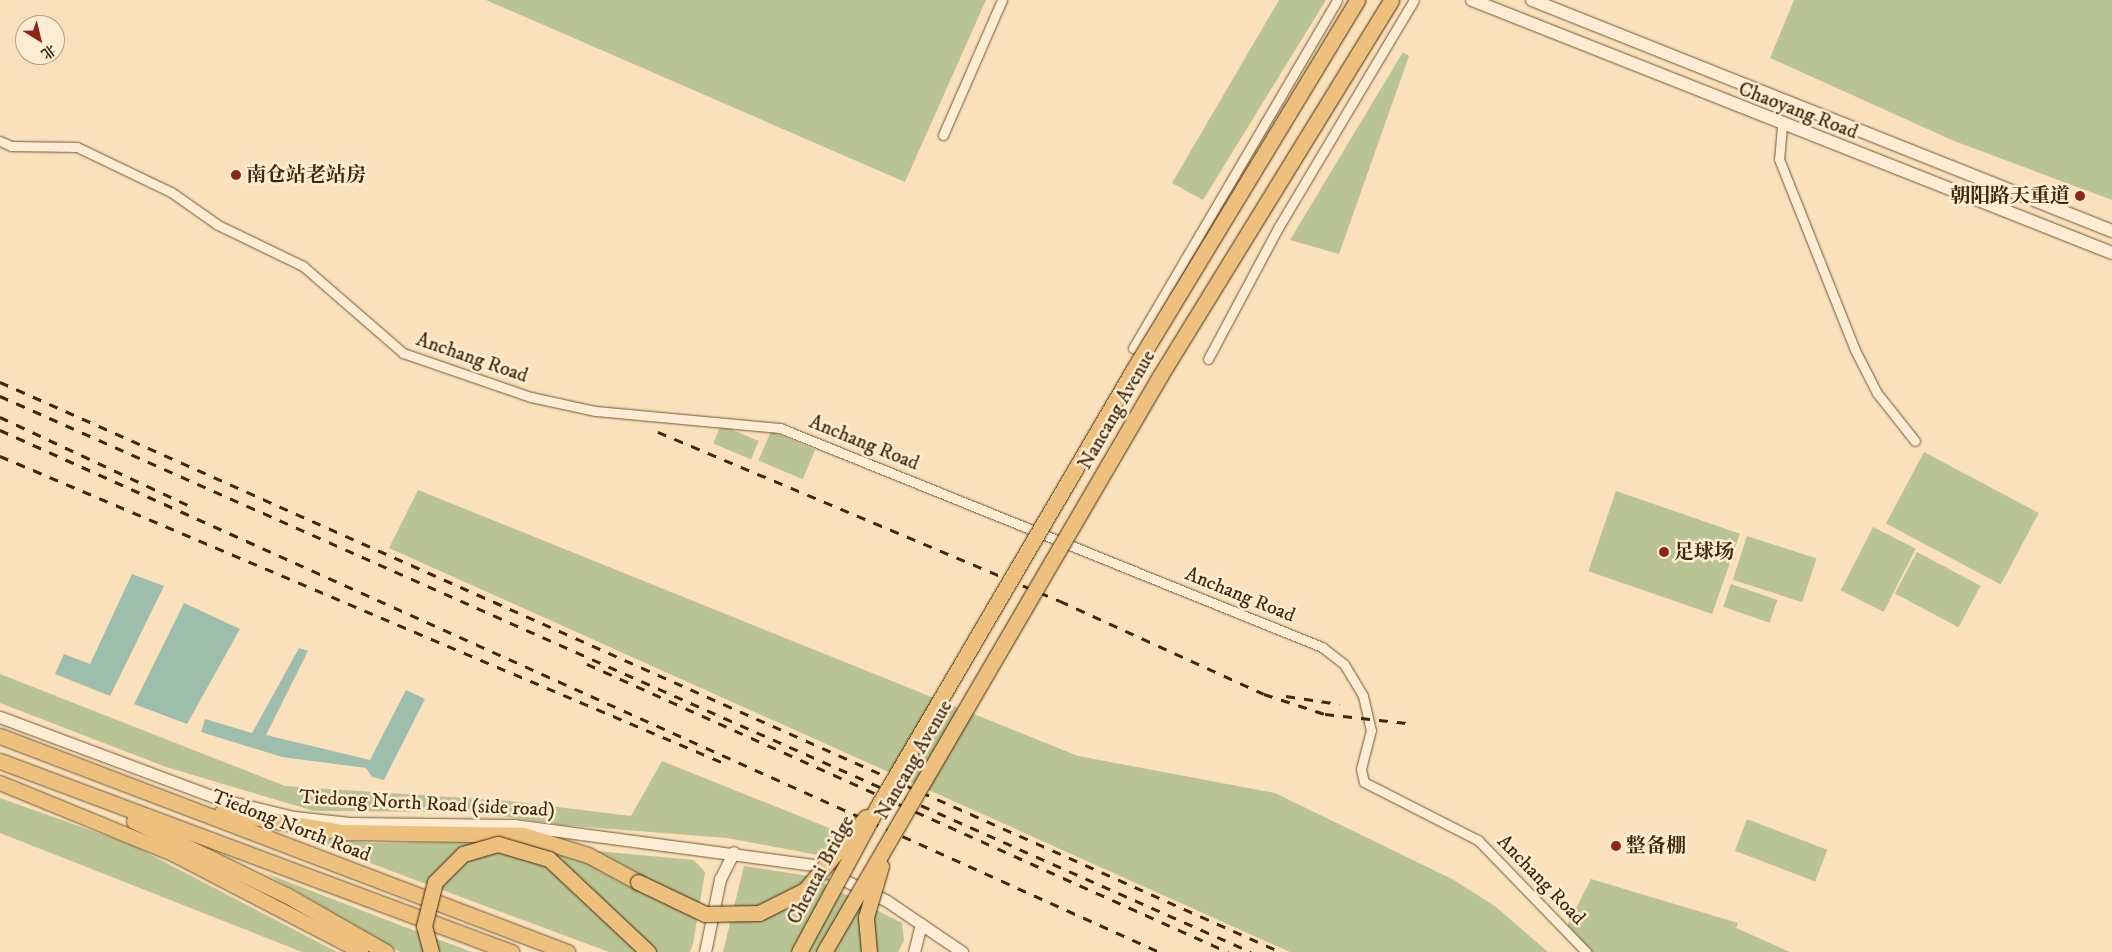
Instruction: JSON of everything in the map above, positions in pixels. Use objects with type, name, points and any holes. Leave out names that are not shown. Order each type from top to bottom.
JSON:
[{"type":"highway","name":"Nancang Avenue","points":[[878,806],[1135,367],[1357,0]]},
{"type":"highway","name":"Nancang Avenue","points":[[888,846],[1160,376],[1391,0]]},
{"type":"highway","name":"Tiedong North Road","points":[[0,736],[567,952]]},
{"type":"highway","name":"Tiedong North Road","points":[[0,761],[511,952]]},
{"type":"highway","points":[[153,793],[292,826],[418,832],[497,833],[544,839],[588,855],[684,907],[711,916],[742,916],[774,908],[804,890],[878,806]]},
{"type":"highway","points":[[99,798],[386,952]]},
{"type":"highway","name":"Chentai Bridge","points":[[799,952],[878,806]]},
{"type":"highway","points":[[431,952],[424,926],[434,882],[463,854],[498,844],[549,859],[648,952]]},
{"type":"highway","points":[[869,952],[866,917],[888,846]]},
{"type":"highway","name":"Chentai Bridge","points":[[824,952],[888,846]]},
{"type":"main road","name":"Chaoyang Road","points":[[1472,0],[1782,126],[2112,253]]},
{"type":"main road","name":"Chaoyang Road","points":[[1532,0],[2112,231]]},
{"type":"main road","points":[[1910,174],[1918,154]]},
{"type":"main road","points":[[0,783],[173,854],[358,951]]},
{"type":"street","points":[[943,135],[1002,0]]},
{"type":"street","points":[[1133,348],[1337,0]]},
{"type":"street","points":[[1208,360],[1278,228],[1414,0]]},
{"type":"street","points":[[1782,126],[1776,148],[1779,159],[1855,350],[1877,392],[1915,441]]},
{"type":"street","name":"Anchang Road","points":[[0,141],[11,146],[77,147],[171,192],[218,225],[303,266],[403,353],[531,397],[578,408],[780,428],[1322,647],[1344,664],[1363,696],[1371,730],[1360,769],[1364,782],[1478,840],[1586,952]]},
{"type":"street","name":"Tiedong North Road (side road)","points":[[0,717],[218,799],[294,817],[350,823],[514,825],[734,852],[814,866],[887,900],[962,952]]},
{"type":"street","points":[[705,952],[720,879],[734,852]]},
{"type":"street","points":[[914,952],[921,924]]},
{"type":"green space","points":[[486,0],[986,0],[905,182]]},
{"type":"green space","points":[[1279,0],[1326,0],[1203,200],[1172,183]]},
{"type":"green space","points":[[1794,0],[2112,0],[2112,200],[1954,141],[1770,58]]},
{"type":"green space","points":[[1403,52],[1409,56],[1339,254],[1290,240]]},
{"type":"green space","points":[[721,425],[759,441],[751,459],[713,443]]},
{"type":"green space","points":[[771,431],[815,450],[803,479],[758,460]]},
{"type":"green space","points":[[1924,452],[2039,513],[2001,585],[1886,524]]},
{"type":"green space","points":[[418,490],[1078,756],[1275,793],[1454,880],[1496,907],[1548,952],[1290,952],[389,548]]},
{"type":"green space","name":"足球场","points":[[1616,491],[1740,534],[1712,614],[1588,571]]},
{"type":"green space","points":[[1873,527],[1916,549],[1884,612],[1841,590]]},
{"type":"green space","name":"足球场","points":[[1747,536],[1816,559],[1802,602],[1733,580]]},
{"type":"green space","points":[[1917,552],[1981,586],[1959,627],[1895,593]]},
{"type":"green space","name":"足球场","points":[[1731,584],[1777,600],[1770,623],[1723,607]]},
{"type":"green space","points":[[0,674],[285,786],[509,801],[631,816],[662,761],[844,834],[829,857],[727,838],[561,825],[474,812],[314,811],[166,767],[0,703]]},
{"type":"green space","points":[[0,798],[132,845],[337,952],[302,952],[0,833]]},
{"type":"green space","points":[[1747,819],[1827,850],[1815,882],[1735,851]]},
{"type":"green space","points":[[300,837],[372,843],[488,841],[694,860],[705,872],[693,944],[690,952],[609,952]]},
{"type":"green space","points":[[744,866],[809,876],[902,923],[904,941],[898,952],[723,952]]},
{"type":"green space","points":[[265,873],[397,924],[472,952],[400,952]]},
{"type":"green space","points":[[1591,879],[1738,923],[1736,928],[1790,952],[1592,952],[1567,926]]},
{"type":"shaded area","points":[[132,574],[164,586],[110,696],[55,674],[64,654],[90,664]]},
{"type":"shaded area","points":[[184,603],[240,629],[187,724],[134,704]]},
{"type":"shaded area","points":[[299,648],[308,651],[266,735],[370,760],[406,690],[425,699],[384,780],[372,777],[366,768],[282,757],[201,732],[205,719],[252,733]]},
{"type":"railway","points":[[0,382],[1281,952]]},
{"type":"railway","points":[[0,396],[1251,952]]},
{"type":"railway","points":[[0,417],[192,507]]},
{"type":"railway","points":[[0,430],[1160,952]]},
{"type":"railway","points":[[658,432],[1060,601],[1264,694],[1325,714],[1407,723]]},
{"type":"railway","points":[[0,456],[724,763]]},
{"type":"railway","points":[[587,664],[1228,952]]},
{"type":"railway","points":[[1286,696],[1339,704]]},
{"type":"place","name":"南仓站老站房","points":[[236,175]]},
{"type":"place","name":"朝阳路天重道","points":[[2080,196]]},
{"type":"place","name":"足球场","points":[[1664,552]]},
{"type":"place","name":"整备棚","points":[[1616,846]]}]
